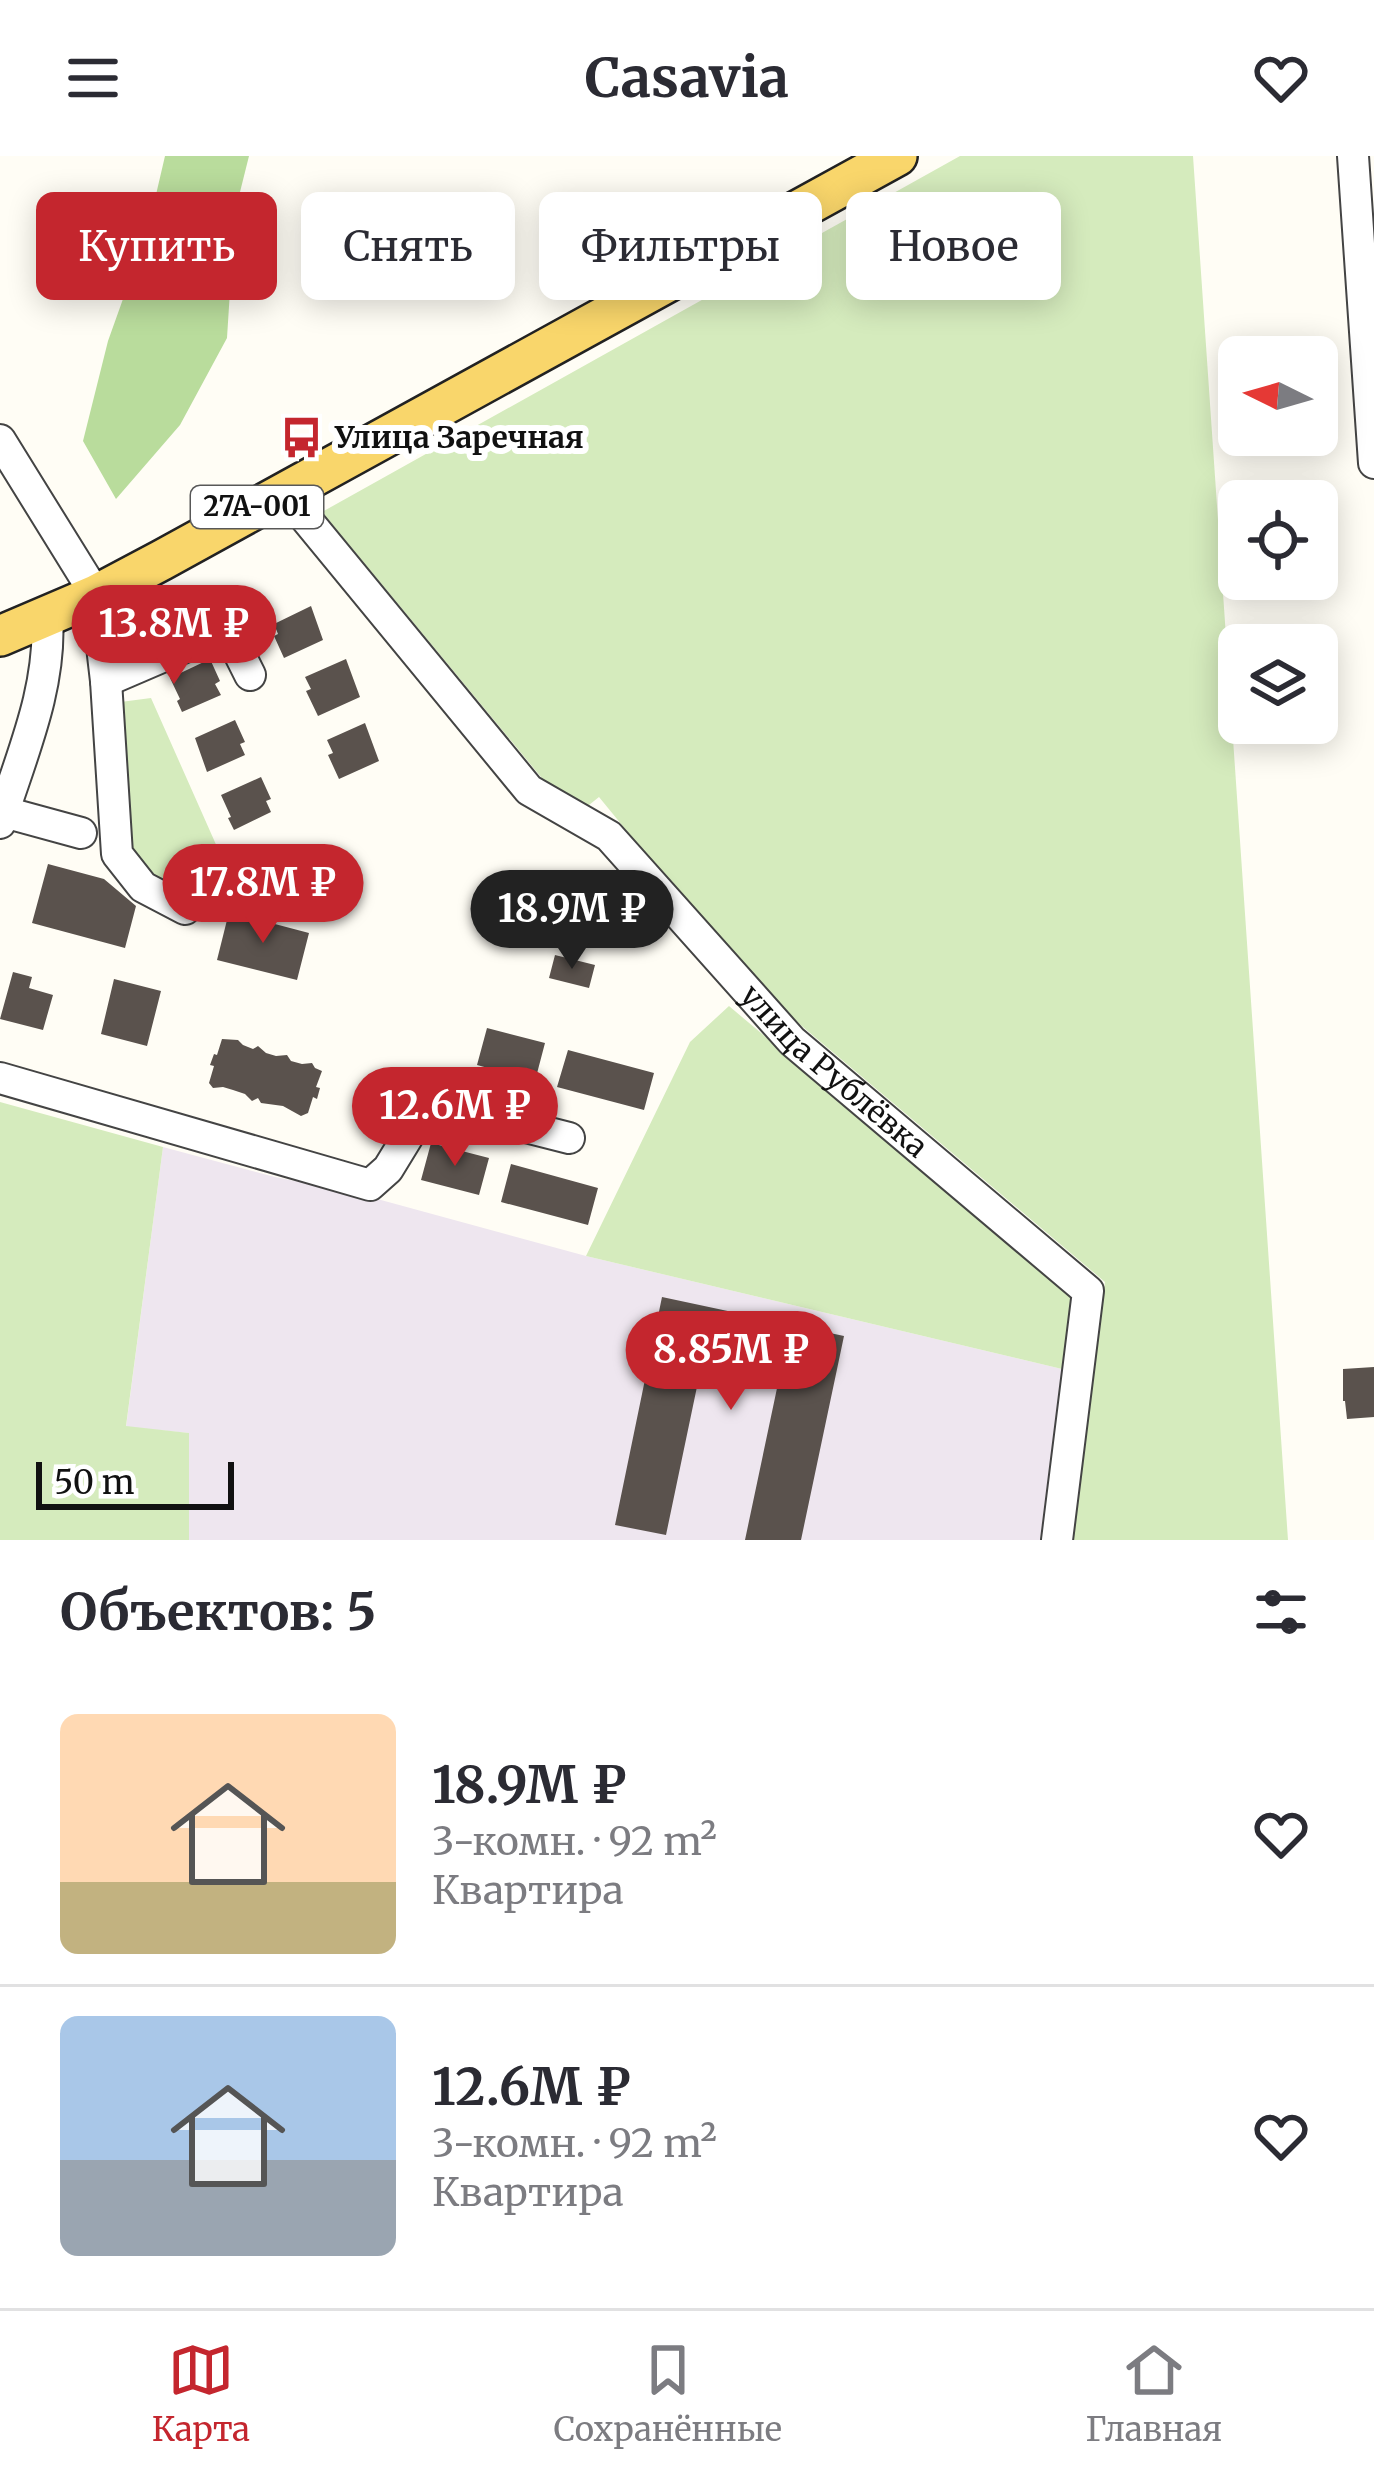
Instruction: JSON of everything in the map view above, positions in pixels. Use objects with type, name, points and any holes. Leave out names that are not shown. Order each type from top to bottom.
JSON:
[{"type":"main road","name":"27А-001","points":[[0,636],[96,595],[897,156]]},
{"type":"street","points":[[1353,156],[1374,463]]},
{"type":"street","points":[[0,440],[96,595],[117,854],[143,886],[185,909]]},
{"type":"street","name":"улица Рублёвка","points":[[284,492],[529,790],[610,836],[792,1041],[1088,1292],[1058,1540]]},
{"type":"street","points":[[47,616],[44,685],[2,818],[81,833]]},
{"type":"street","points":[[106,681],[227,628],[250,675]]},
{"type":"street","points":[[0,1078],[370,1185],[388,1169],[421,1115],[452,1108],[569,1138]]},
{"type":"shaded area","points":[[163,1147],[586,1256],[1062,1369],[1040,1540],[189,1540],[189,1433],[126,1427]]},
{"type":"green space","points":[[165,156],[249,156],[240,192],[157,192]]},
{"type":"green space","points":[[960,156],[1193,156],[1218,520],[1218,600],[1223,600],[1225,624],[1218,624],[1218,744],[1233,744],[1288,1540],[1072,1540],[1105,1282],[752,984],[599,797],[574,817],[322,512],[702,300],[822,300],[822,233],[846,220],[846,300],[1061,300],[1061,192],[895,192]]},
{"type":"green space","points":[[123,300],[229,300],[227,338],[180,425],[116,499],[83,441]]},
{"type":"green space","points":[[151,698],[218,849],[205,896],[172,889],[149,876],[130,853],[113,703]]},
{"type":"green space","points":[[729,1006],[1071,1295],[1062,1369],[586,1256],[690,1042]]},
{"type":"green space","points":[[0,1102],[163,1147],[126,1426],[189,1433],[189,1540],[0,1540]]},
{"type":"building","points":[[311,606],[323,640],[284,658],[274,624]]},
{"type":"building","points":[[210,659],[221,695],[182,712],[170,678]]},
{"type":"building","points":[[346,659],[360,697],[318,716],[305,677]]},
{"type":"building","points":[[235,720],[245,755],[207,772],[195,738]]},
{"type":"building","points":[[365,723],[379,761],[339,779],[327,740]]},
{"type":"building","points":[[261,777],[271,812],[234,830],[221,795]]},
{"type":"building","points":[[48,864],[104,879],[136,906],[125,948],[32,923]]},
{"type":"building","points":[[229,912],[309,933],[297,980],[217,960]]},
{"type":"building","points":[[555,955],[595,965],[589,988],[549,978]]},
{"type":"building","points":[[13,972],[32,977],[29,988],[53,995],[43,1030],[0,1019]]},
{"type":"building","points":[[114,979],[161,991],[147,1046],[101,1034]]},
{"type":"building","points":[[487,1028],[545,1043],[535,1081],[477,1065]]},
{"type":"building","points":[[222,1039],[312,1063],[322,1071],[317,1099],[313,1097],[308,1113],[301,1116],[233,1090],[213,1088],[209,1083],[214,1066],[210,1065]]},
{"type":"building","points":[[568,1050],[654,1073],[644,1110],[557,1087]]},
{"type":"building","points":[[431,1143],[489,1158],[479,1195],[421,1180]]},
{"type":"building","points":[[511,1164],[598,1188],[588,1225],[501,1202]]},
{"type":"building","points":[[662,1297],[844,1336],[801,1540],[745,1540],[780,1374],[703,1358],[666,1535],[615,1525]]},
{"type":"building","points":[[1374,1367],[1374,1417],[1347,1419],[1343,1369]]},
{"type":"place","name":"Улица Заречная","points":[[301,438]]}]
